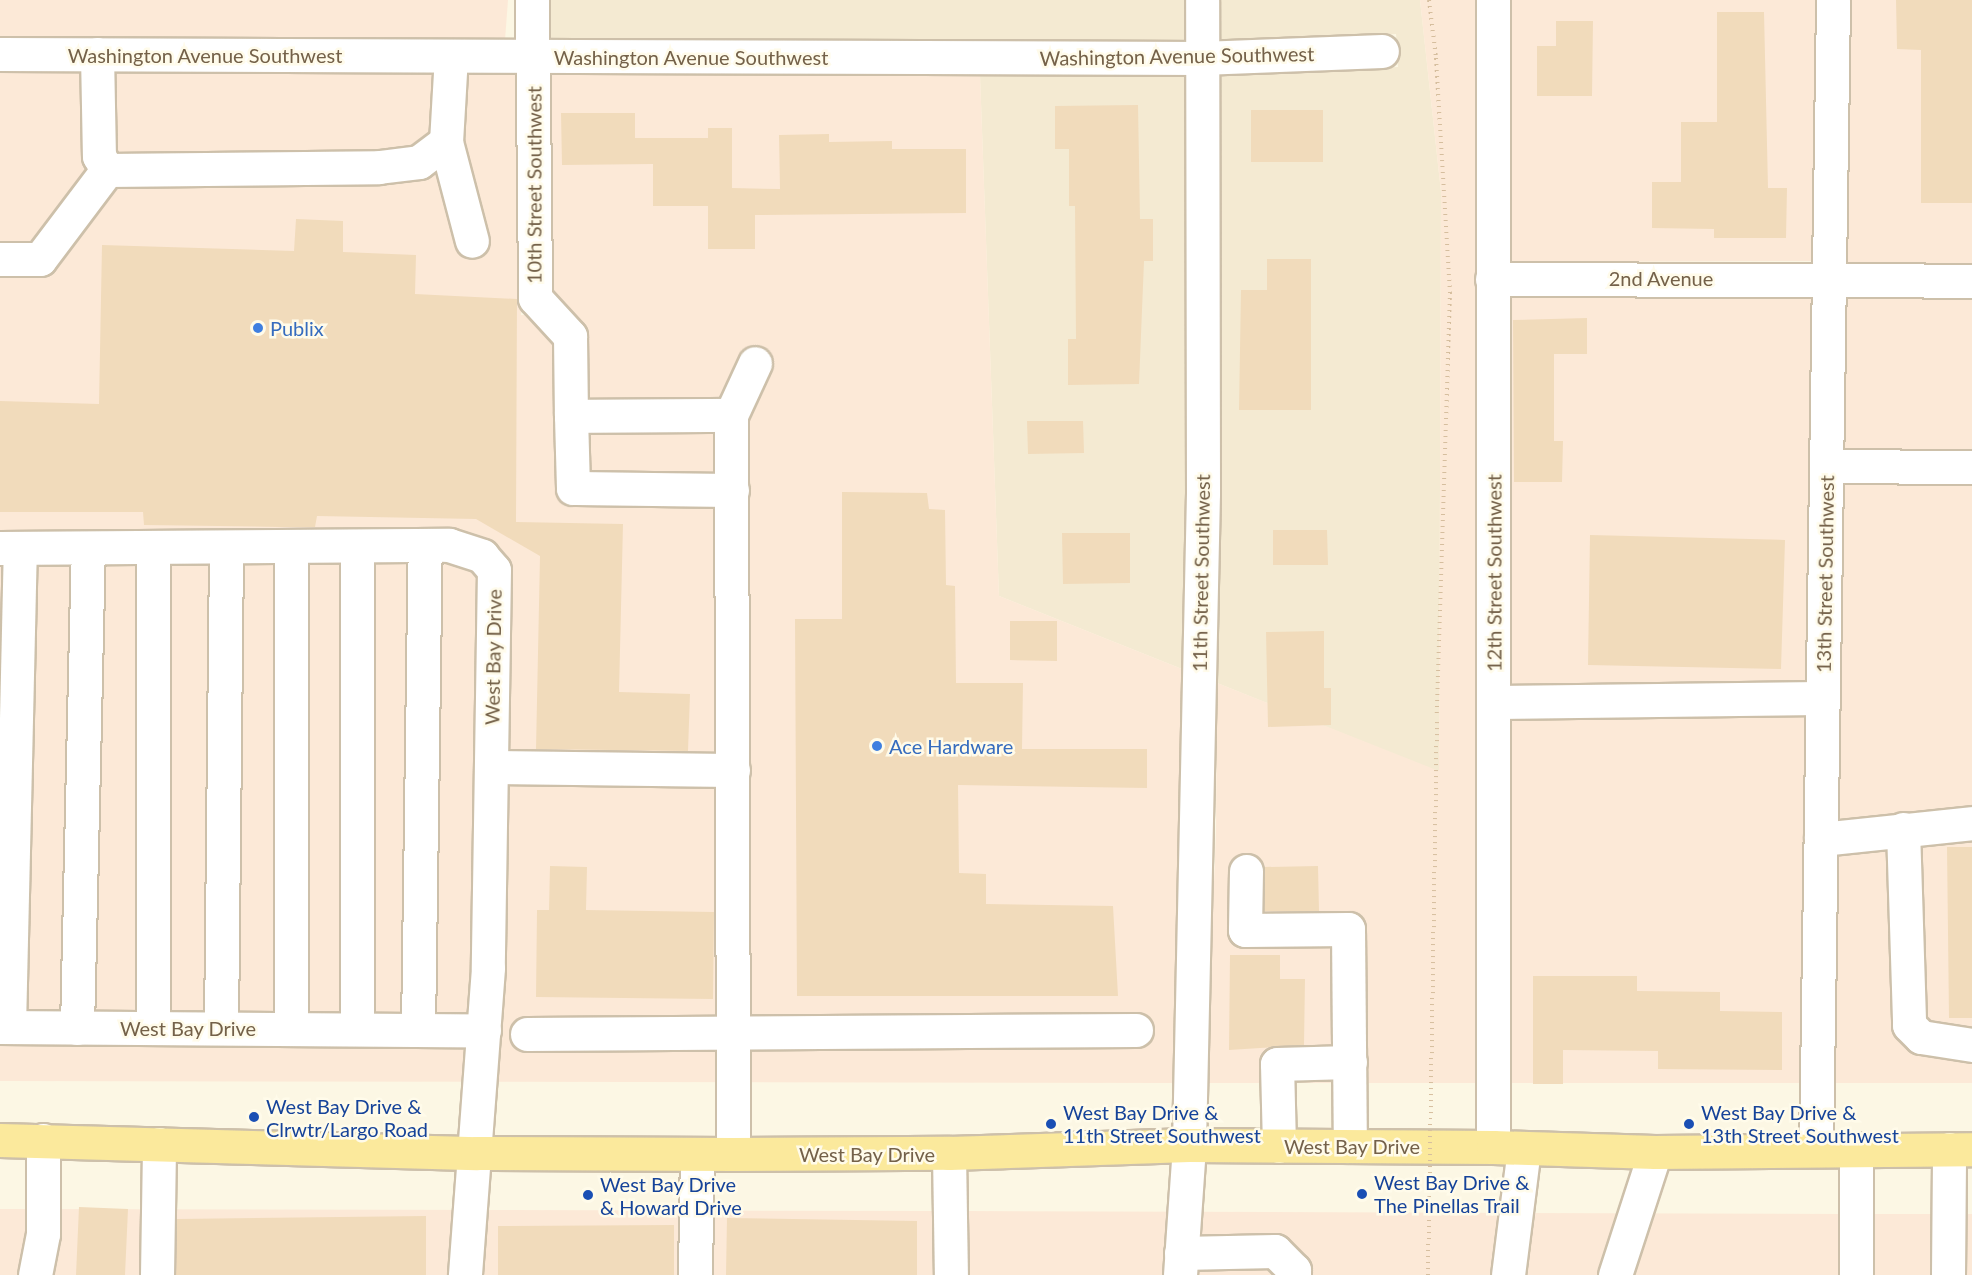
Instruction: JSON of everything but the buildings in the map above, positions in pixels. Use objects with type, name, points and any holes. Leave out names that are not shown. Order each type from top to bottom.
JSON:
[{"type":"main road","name":"West Bay Drive","points":[[0,1140],[477,1153],[949,1153],[1189,1145],[1509,1147],[1655,1152],[1816,1148],[1961,1149]]},
{"type":"street","name":"10th Street Southwest","points":[[532,0],[535,298],[570,336],[571,416]]},
{"type":"street","name":"11th Street Southwest","points":[[1181,1264],[1189,1145],[1203,492],[1202,0]]},
{"type":"street","name":"12th Street Southwest","points":[[1494,0],[1492,279],[1494,702],[1509,1147],[1508,1275]]},
{"type":"street","name":"13th Street Southwest","points":[[1816,1148],[1833,0]]},
{"type":"street","name":"Washington Avenue Southwest","points":[[0,54],[1201,58],[1382,51]]},
{"type":"street","points":[[97,54],[99,156],[107,170]]},
{"type":"street","points":[[451,56],[446,142],[472,242]]},
{"type":"street","points":[[107,170],[379,167],[418,162],[446,142]]},
{"type":"street","points":[[0,259],[40,259],[107,170]]},
{"type":"street","name":"2nd Avenue","points":[[1492,279],[1972,280]]},
{"type":"street","points":[[733,1154],[731,415],[755,363]]},
{"type":"street","points":[[731,415],[571,416],[573,488],[732,490]]},
{"type":"street","points":[[1826,466],[1972,467]]},
{"type":"street","points":[[418,1030],[425,545]]},
{"type":"street","name":"West Bay Drive","points":[[10,548],[449,545],[482,556],[494,570],[492,767],[484,1030],[477,1153],[465,1275]]},
{"type":"street","points":[[291,546],[291,1029]]},
{"type":"street","points":[[357,546],[357,1029]]},
{"type":"street","points":[[153,547],[153,1028]]},
{"type":"street","points":[[220,1028],[226,547]]},
{"type":"street","points":[[5,1027],[10,548]]},
{"type":"street","points":[[77,1028],[88,548]]},
{"type":"street","points":[[1494,702],[1823,698]]},
{"type":"street","points":[[492,767],[733,770]]},
{"type":"street","points":[[1821,839],[1972,823]]},
{"type":"street","points":[[1903,829],[1909,1025],[1921,1037],[1972,1045]]},
{"type":"street","points":[[1245,930],[1246,871]]},
{"type":"street","points":[[1194,931],[1347,929],[1350,1146]]},
{"type":"street","name":"West Bay Drive","points":[[5,1027],[484,1030]]},
{"type":"street","points":[[527,1034],[1136,1030]]},
{"type":"street","points":[[1279,1146],[1277,1064],[1350,1062]]},
{"type":"street","points":[[34,1275],[43,1234],[43,1140]]},
{"type":"street","points":[[157,1275],[159,1144]]},
{"type":"street","points":[[1856,1149],[1856,1275]]},
{"type":"street","points":[[1956,1258],[1961,1149]]},
{"type":"street","points":[[1615,1275],[1655,1152]]},
{"type":"street","points":[[949,1153],[951,1275]]},
{"type":"street","points":[[695,1275],[697,1154]]},
{"type":"street","points":[[1181,1264],[1275,1251],[1292,1273]]},
{"type":"path","points":[[1428,1275],[1437,717],[1450,292],[1436,58],[1429,0]]},
{"type":"shaded area","points":[[0,0],[508,0],[505,40],[0,38]]},
{"type":"shaded area","points":[[547,0],[1187,0],[1187,42],[548,40]]},
{"type":"shaded area","points":[[1217,0],[1420,0],[1441,192],[1439,772],[1217,683],[1216,75],[1398,67],[1396,34],[1216,41]]},
{"type":"shaded area","points":[[1420,0],[1480,0],[1478,1083],[1206,1083],[1216,832],[1217,683],[1439,771],[1441,192]]},
{"type":"shaded area","points":[[1509,0],[1818,0],[1814,261],[1507,262]]},
{"type":"shaded area","points":[[1847,0],[1972,0],[1972,264],[1844,262]]},
{"type":"shaded area","points":[[0,71],[519,73],[521,315],[550,315],[548,73],[980,75],[999,596],[1187,671],[1176,1083],[0,1081]]},
{"type":"shaded area","points":[[980,75],[1186,75],[1187,671],[999,596]]},
{"type":"shaded area","points":[[1814,295],[1802,1083],[1508,1083],[1509,296]]},
{"type":"shaded area","points":[[1844,295],[1972,297],[1972,1083],[1832,1083]]},
{"type":"shaded area","points":[[0,1209],[936,1211],[936,1275],[0,1275]]},
{"type":"shaded area","points":[[966,1211],[1842,1214],[1841,1275],[966,1275]]},
{"type":"shaded area","points":[[1871,1214],[1972,1214],[1972,1275],[1871,1275]]},
{"type":"place","name":"Publix","points":[[258,328]]},
{"type":"place","name":"Ace Hardware","points":[[877,746]]},
{"type":"place","name":"West Bay Drive & Clrwtr/Largo Road","points":[[254,1117]]},
{"type":"place","name":"West Bay Drive & 11th Street Southwest","points":[[1051,1124]]},
{"type":"place","name":"West Bay Drive & 13th Street Southwest","points":[[1689,1124]]},
{"type":"place","name":"West Bay Drive & The Pinellas Trail","points":[[1362,1194]]},
{"type":"place","name":"West Bay Drive & Howard Drive","points":[[588,1195]]}]
